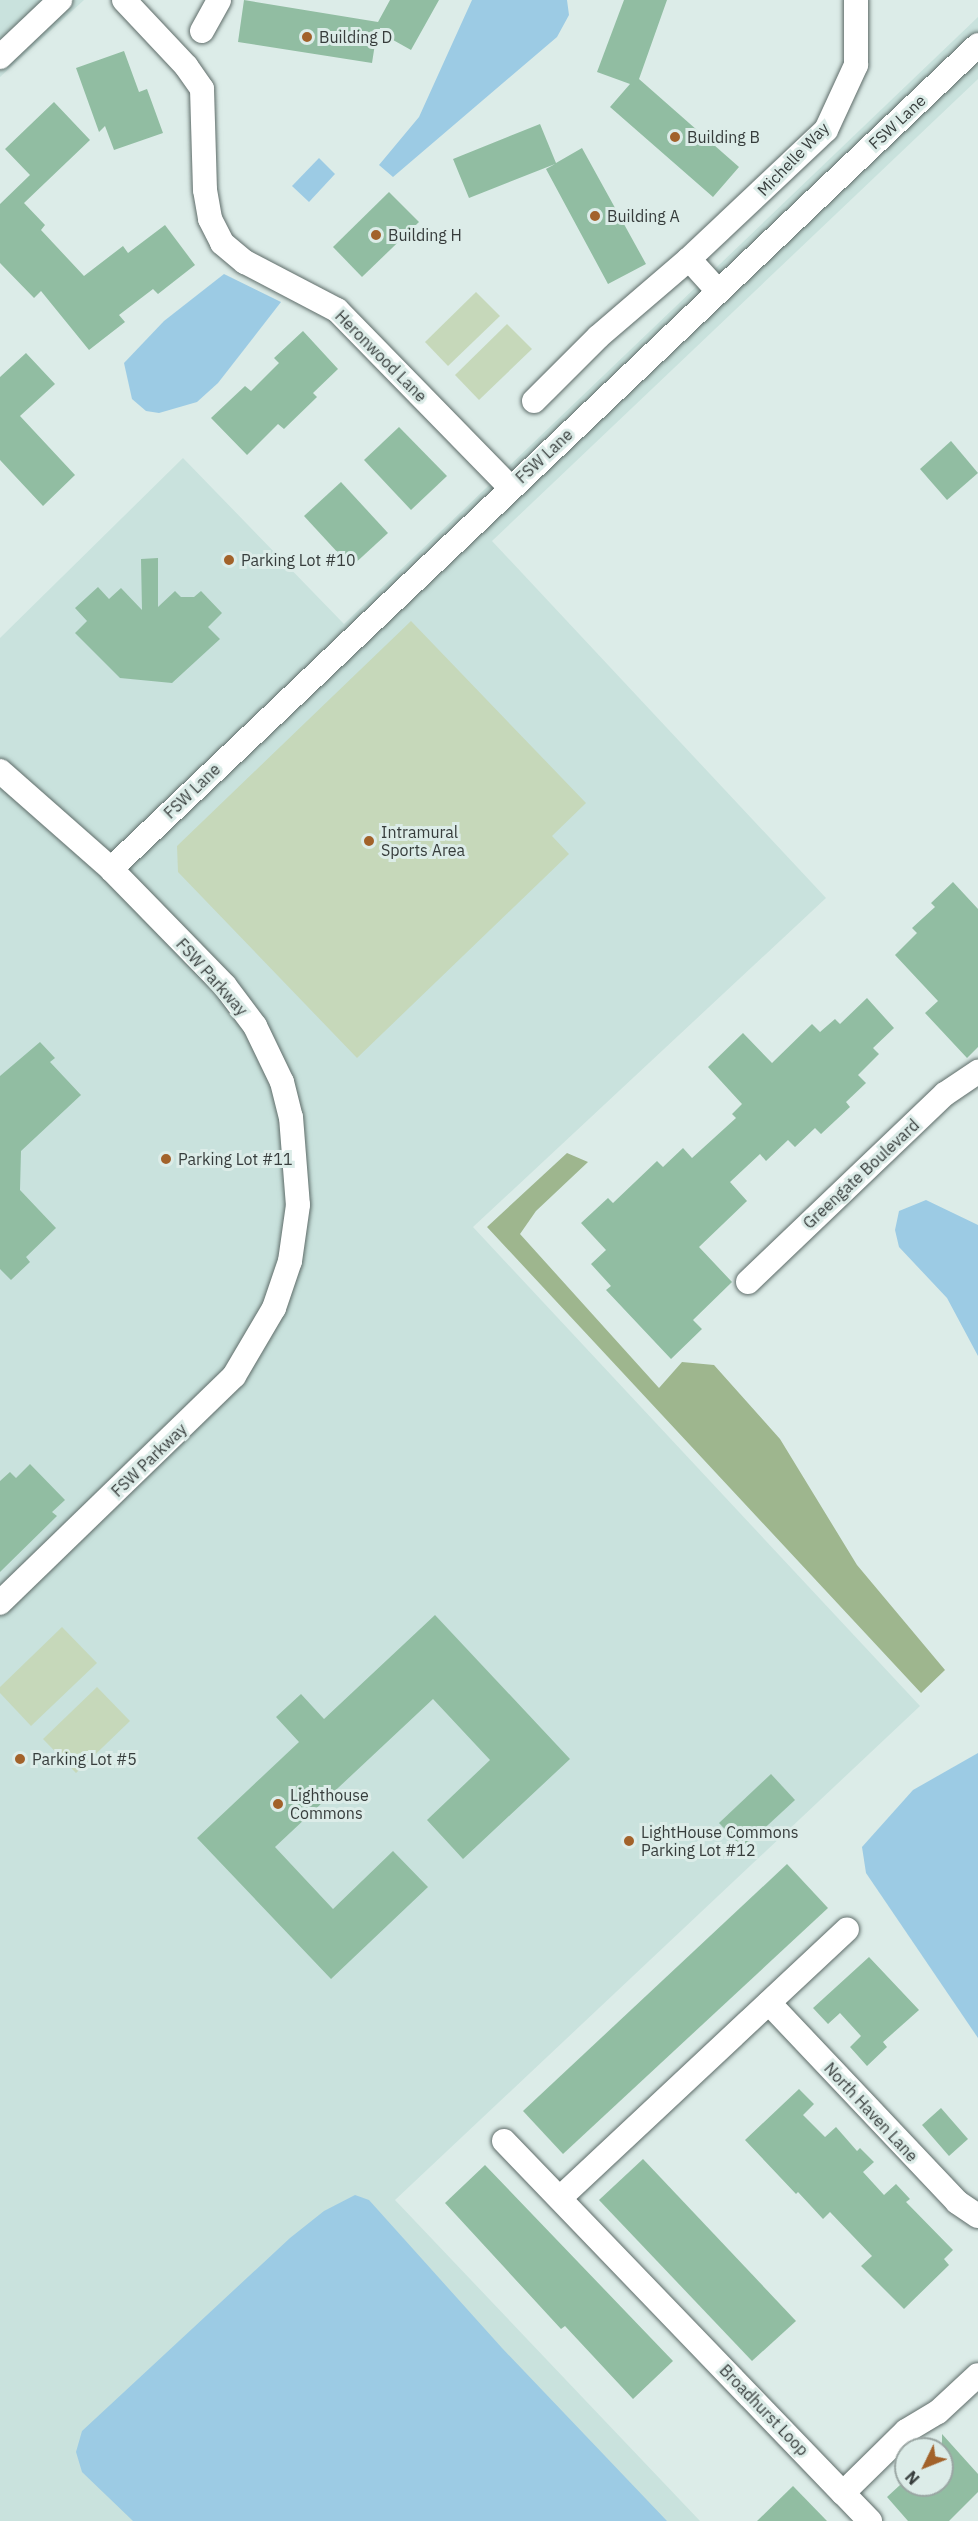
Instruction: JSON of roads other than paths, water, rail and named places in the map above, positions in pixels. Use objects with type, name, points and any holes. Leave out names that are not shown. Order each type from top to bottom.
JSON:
[{"type":"street","points":[[0,57],[60,0]]},
{"type":"street","name":"Heronwood Lane","points":[[123,0],[186,66],[202,89],[205,190],[210,219],[222,243],[245,262],[338,310],[511,488]]},
{"type":"street","points":[[202,31],[219,0]]},
{"type":"street","name":"Michelle Way","points":[[534,401],[598,337],[689,259],[826,129],[856,65],[856,0]]},
{"type":"street","name":"FSW Lane","points":[[111,869],[978,45]]},
{"type":"street","points":[[689,259],[718,291]]},
{"type":"street","name":"FSW Parkway","points":[[0,771],[111,869],[225,986],[267,1045],[282,1082],[297,1152],[296,1231],[274,1308],[234,1376],[0,1603]]},
{"type":"street","name":"Greengate Boulevard","points":[[748,1282],[945,1094],[978,1072]]},
{"type":"street","points":[[560,2198],[847,1929]]},
{"type":"street","name":"North Haven Lane","points":[[769,2002],[957,2202],[978,2216]]},
{"type":"street","name":"Broadhurst Loop","points":[[504,2140],[870,2521]]},
{"type":"street","points":[[843,2493],[906,2431],[938,2412],[978,2374]]},
{"type":"water","points":[[472,0],[567,0],[569,15],[557,37],[393,177],[379,165],[419,117]]},
{"type":"water","points":[[319,158],[335,174],[309,202],[292,186]]},
{"type":"water","points":[[224,274],[281,302],[218,383],[197,402],[159,413],[146,411],[132,399],[124,363],[164,321]]},
{"type":"water","points":[[926,1200],[978,1225],[978,1356],[947,1298],[899,1247],[895,1230],[899,1211]]},
{"type":"water","points":[[978,1753],[978,2038],[866,1873],[862,1847],[913,1790]]},
{"type":"water","points":[[355,2195],[369,2200],[502,2348],[667,2521],[133,2521],[82,2472],[76,2452],[82,2431],[290,2238],[324,2211]]},
{"type":"place","name":"Building D","points":[[307,37]]},
{"type":"place","name":"Building B","points":[[675,137]]},
{"type":"place","name":"Building A","points":[[595,216]]},
{"type":"place","name":"Building H","points":[[376,235]]},
{"type":"place","name":"Parking Lot #10","points":[[229,560]]},
{"type":"place","name":"Intramural Sports Area","points":[[369,841]]},
{"type":"place","name":"Parking Lot #11","points":[[166,1159]]},
{"type":"place","name":"Parking Lot #5","points":[[20,1759]]},
{"type":"place","name":"Lighthouse Commons","points":[[278,1804]]},
{"type":"place","name":"LightHouse Commons Parking Lot #12","points":[[629,1841]]}]
